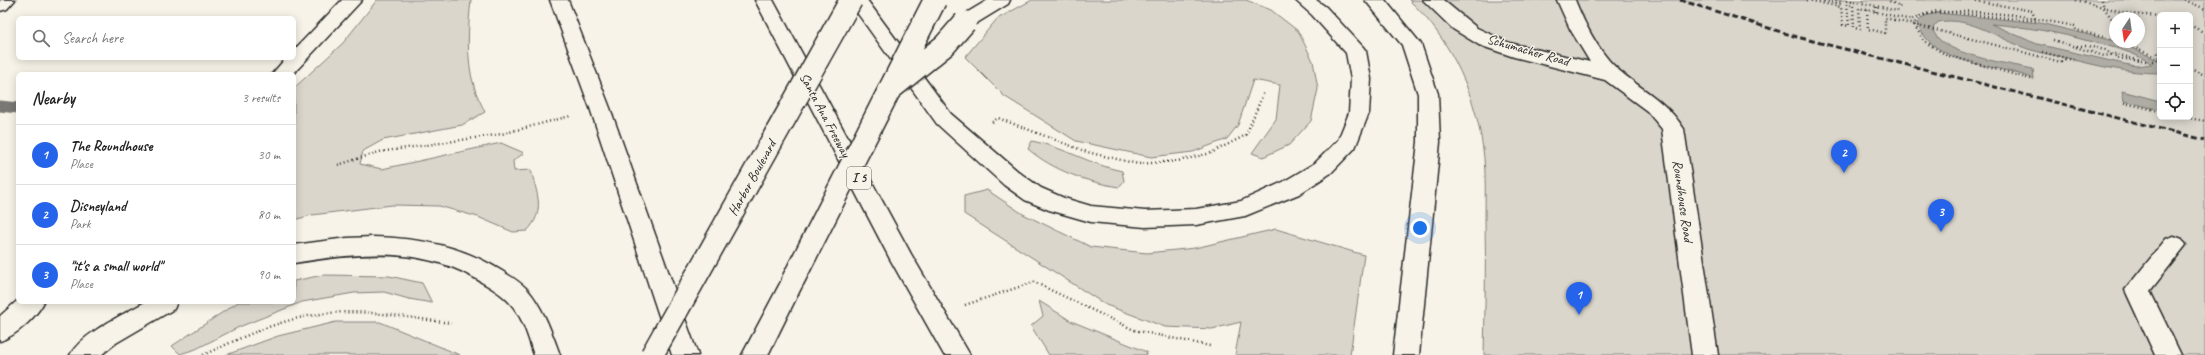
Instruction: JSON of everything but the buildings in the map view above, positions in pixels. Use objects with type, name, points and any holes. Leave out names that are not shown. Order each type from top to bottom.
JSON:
[{"type":"main road","points":[[0,5],[6,0]]},
{"type":"main road","points":[[296,59],[353,0]]},
{"type":"main road","points":[[559,0],[600,108],[685,355]]},
{"type":"main road","name":"Santa Ana Freeway","points":[[764,0],[898,252],[957,355]]},
{"type":"main road","name":"Harbor Boulevard","points":[[652,355],[851,0]]},
{"type":"main road","points":[[857,0],[944,119],[1033,194],[1091,214],[1145,219],[1196,217],[1246,208],[1291,188],[1323,168],[1347,143],[1359,113],[1361,79],[1356,51],[1319,11],[1304,0]]},
{"type":"main road","points":[[755,355],[935,0]]},
{"type":"main road","points":[[888,91],[945,45],[965,22],[1000,0]]},
{"type":"main road","points":[[1374,0],[1384,9],[1411,44],[1428,94],[1429,142],[1406,355]]},
{"type":"main road","name":"Schumacher Road","points":[[1432,0],[1470,31],[1499,45],[1590,67],[1611,75]]},
{"type":"main road","points":[[1566,0],[1573,20],[1594,53],[1611,75]]},
{"type":"main road","points":[[284,72],[295,60]]},
{"type":"main road","name":"Roundhouse Road","points":[[1611,75],[1663,113],[1673,129],[1705,355]]},
{"type":"main road","points":[[296,254],[331,247],[382,245],[440,253],[474,265],[519,296],[534,320],[547,355]]},
{"type":"main road","points":[[2168,355],[2137,290],[2174,245]]},
{"type":"main road","points":[[0,331],[30,304]]},
{"type":"main road","points":[[83,355],[107,336],[162,304]]},
{"type":"path","points":[[1807,0],[1841,7],[1843,25],[1849,26],[1847,4],[1853,5],[1854,28],[1860,29],[1859,8],[1911,20],[1916,14],[1928,8]]},
{"type":"path","points":[[1820,0],[1841,4],[1841,2],[1833,0]]},
{"type":"path","points":[[1847,0],[1865,1],[1876,6],[1897,11],[1900,6],[1888,1],[1890,0]]},
{"type":"path","points":[[1972,0],[2032,11],[2036,20],[1937,11],[1919,17],[1914,24],[1924,41],[1946,55],[2034,80]]},
{"type":"path","points":[[2078,0],[2130,14],[2157,16]]},
{"type":"path","points":[[2102,0],[2104,8],[2109,15]]},
{"type":"path","points":[[2185,0],[2205,9]]},
{"type":"path","points":[[1974,5],[2075,26],[2076,30],[2109,38]]},
{"type":"path","points":[[1876,6],[1876,12]]},
{"type":"path","points":[[1868,10],[1868,29],[1885,32],[1885,18],[2061,62],[2067,58]]},
{"type":"path","points":[[2193,27],[2205,33]]},
{"type":"path","points":[[2053,40],[2077,46],[2088,46],[2105,50],[2117,58],[2140,61],[2157,61]]},
{"type":"path","points":[[2077,46],[2087,52],[2104,56],[2116,54],[2140,61]]},
{"type":"path","points":[[2135,48],[2157,58]]},
{"type":"path","points":[[2042,52],[2076,61]]},
{"type":"path","points":[[2193,70],[2205,75]]},
{"type":"path","points":[[966,139],[998,118],[1087,152],[1138,164],[1178,161],[1211,153],[1246,135],[1264,92]]},
{"type":"path","points":[[2124,103],[2157,111]]},
{"type":"path","points":[[338,165],[379,152],[502,134],[600,108]]},
{"type":"path","points":[[2193,119],[2205,121]]},
{"type":"path","points":[[934,315],[1034,282],[1134,330],[1210,346]]},
{"type":"path","points":[[203,355],[256,331],[320,314],[367,313],[450,323]]},
{"type":"shaded area","points":[[377,0],[471,0],[469,54],[471,76],[477,96],[485,112],[462,125],[383,140],[363,151],[360,164],[382,169],[501,143],[524,153],[513,161],[514,171],[531,170],[537,195],[538,209],[533,224],[527,231],[513,232],[478,217],[439,206],[392,205],[312,215],[296,219],[296,86],[343,43]]},
{"type":"shaded area","points":[[1032,0],[1246,0],[1271,10],[1298,31],[1313,61],[1318,89],[1311,121],[1289,145],[1263,157],[1252,153],[1276,119],[1280,85],[1253,80],[1238,125],[1227,139],[1193,152],[1151,157],[1076,141],[1004,96],[965,57],[997,19]]},
{"type":"shaded area","points":[[1409,0],[2205,0],[2205,355],[1484,355],[1485,181],[1481,136],[1469,93],[1450,52],[1438,33]]},
{"type":"shaded area","points":[[1938,13],[2040,23],[2109,40],[2109,46],[2066,35],[2030,28],[1991,24],[2037,44],[2124,64],[2137,66],[2152,64],[2131,53],[2116,48],[2131,48],[2157,60],[2157,73],[2136,72],[2113,68],[2037,52],[2017,45],[1973,25],[1962,22],[1938,22],[1933,28],[1937,37],[1946,45],[1992,61],[2033,69],[2034,79],[1968,62],[1952,56],[1937,48],[1925,37],[1917,23],[1924,16]]},
{"type":"shaded area","points":[[2122,91],[2157,100],[2157,109],[2124,101]]},
{"type":"shaded area","points":[[1032,141],[1055,147],[1099,165],[1122,171],[1124,181],[1119,187],[1083,179],[1071,174],[1049,164],[1028,149]]},
{"type":"shaded area","points":[[987,190],[1023,214],[1091,247],[1147,253],[1195,248],[1276,229],[1364,255],[1350,355],[1235,355],[1241,322],[1212,329],[1165,327],[1106,305],[964,214],[964,196]]},
{"type":"shaded area","points":[[323,275],[389,276],[422,283],[432,303],[409,299],[384,292],[354,293],[302,302],[239,327],[196,349],[180,354],[172,346],[235,304],[296,304],[296,281]]},
{"type":"shaded area","points":[[1039,301],[1071,321],[1147,352],[1146,355],[1049,355],[1031,326],[1043,316]]},
{"type":"shaded area","points":[[336,322],[380,322],[460,355],[226,355],[278,336]]},
{"type":"waterway","points":[[0,106],[16,108]]},
{"type":"railway","points":[[1680,0],[1797,37],[2205,140]]},
{"type":"place","name":"Disneyland","points":[[1844,173]]},
{"type":"place","name":"\"it's a small world\"","points":[[1941,232]]},
{"type":"place","name":"The Roundhouse","points":[[1579,315]]}]
